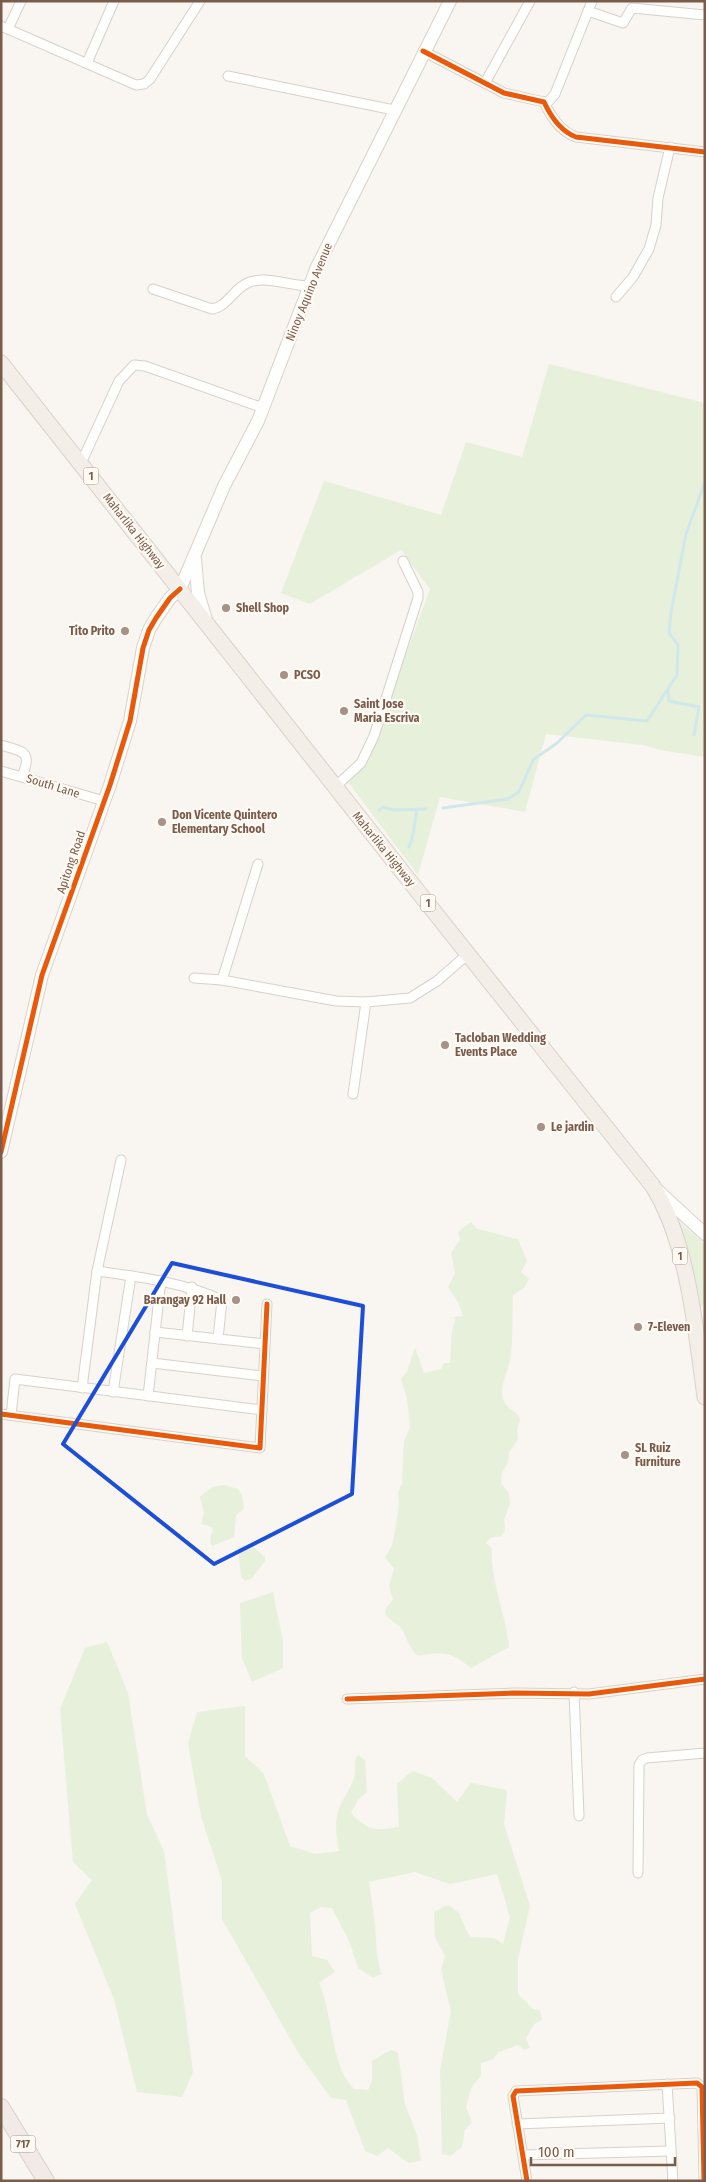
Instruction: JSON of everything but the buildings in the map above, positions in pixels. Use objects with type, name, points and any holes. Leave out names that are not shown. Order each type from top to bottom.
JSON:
[{"type":"highway","name":"717","points":[[1,2107],[46,2181]]},
{"type":"main road","name":"Ninoy Aquino Avenue","points":[[180,589],[224,486],[263,408],[317,267],[450,1]]},
{"type":"main road","name":"Maharlika Highway","points":[[1,362],[206,620],[335,787],[652,1185],[660,1198],[672,1228],[688,1290],[705,1397]]},
{"type":"main road","points":[[195,551],[197,586],[206,620]]},
{"type":"main road","name":"Apitong Road","points":[[1,1152],[42,975],[104,801],[130,721],[143,648],[149,630],[170,598],[180,589]]},
{"type":"main road","points":[[652,1185],[705,1234]]},
{"type":"main road","points":[[695,1331],[705,1316]]},
{"type":"street","points":[[21,1],[5,28],[136,85],[144,84],[150,78],[200,1]]},
{"type":"street","points":[[87,63],[114,1]]},
{"type":"street","points":[[485,83],[530,1]]},
{"type":"street","points":[[424,51],[504,93],[544,102],[549,101],[555,94],[592,1]]},
{"type":"street","points":[[588,11],[623,23],[632,8],[705,15]]},
{"type":"street","points":[[228,76],[394,110]]},
{"type":"street","points":[[544,102],[559,126],[567,134],[576,137],[670,146],[705,152]]},
{"type":"street","points":[[616,298],[633,277],[648,249],[656,225],[658,198],[670,146]]},
{"type":"street","points":[[153,289],[212,309],[219,308],[244,284],[252,281],[262,280],[309,286]]},
{"type":"street","points":[[81,463],[119,381],[134,365],[145,366],[263,408]]},
{"type":"street","points":[[335,787],[361,763],[374,736],[418,598],[418,592],[403,561]]},
{"type":"street","points":[[1,744],[24,752],[28,757],[28,763],[22,776]]},
{"type":"street","name":"South Lane","points":[[1,771],[104,801]]},
{"type":"street","points":[[222,980],[258,864]]},
{"type":"street","points":[[194,978],[222,980],[336,1002],[366,1002],[410,998],[437,981],[468,954]]},
{"type":"street","points":[[353,1094],[366,1002]]},
{"type":"street","points":[[82,1388],[97,1271],[121,1160]]},
{"type":"street","points":[[97,1271],[161,1280],[192,1287],[222,1300],[218,1339]]},
{"type":"street","points":[[113,1392],[131,1276]]},
{"type":"street","points":[[148,1396],[161,1280]]},
{"type":"street","points":[[187,1336],[192,1287]]},
{"type":"street","points":[[1,1414],[260,1448],[267,1304]]},
{"type":"street","points":[[155,1332],[265,1344]]},
{"type":"street","points":[[152,1363],[264,1376]]},
{"type":"street","points":[[11,1416],[16,1379],[262,1410]]},
{"type":"street","points":[[347,1699],[574,1692],[589,1694],[705,1679]]},
{"type":"street","points":[[574,1692],[579,1816]]},
{"type":"street","points":[[638,1873],[640,1765],[642,1760],[705,1753]]},
{"type":"street","points":[[527,2181],[512,2096],[516,2091],[697,2083],[702,2087],[704,2181]]},
{"type":"street","points":[[667,2084],[673,2181]]},
{"type":"street","points":[[517,2124],[670,2118]]},
{"type":"street","points":[[522,2155],[671,2151]]},
{"type":"highlighted area","points":[[172,1263],[363,1306],[352,1494],[214,1564],[63,1444]]},
{"type":"green space","points":[[549,364],[705,403],[705,757],[660,750],[643,745],[546,734],[525,812],[440,797],[418,875],[348,782],[366,762],[430,589],[401,550],[310,604],[281,593],[324,481],[441,515],[466,442],[522,457]]},
{"type":"green space","points":[[676,1219],[705,1244],[705,1301],[700,1309]]},
{"type":"green space","points":[[471,1222],[477,1229],[518,1239],[527,1261],[521,1272],[529,1279],[524,1288],[513,1295],[511,1354],[502,1388],[504,1402],[520,1419],[517,1430],[518,1439],[509,1453],[508,1463],[502,1472],[501,1483],[509,1493],[510,1504],[504,1520],[505,1531],[501,1536],[490,1538],[486,1543],[492,1548],[493,1573],[509,1647],[471,1668],[458,1659],[446,1654],[418,1656],[413,1650],[401,1628],[385,1613],[393,1600],[389,1586],[394,1568],[385,1558],[392,1545],[395,1531],[399,1504],[398,1492],[402,1484],[404,1441],[410,1428],[407,1399],[401,1379],[407,1372],[415,1347],[424,1373],[441,1369],[444,1363],[450,1363],[454,1317],[463,1316],[458,1302],[448,1287],[455,1273],[451,1253],[460,1240],[458,1232]]},
{"type":"green space","points":[[224,1485],[238,1489],[242,1496],[244,1508],[236,1516],[234,1537],[212,1546],[210,1538],[213,1530],[211,1527],[201,1524],[204,1513],[200,1497],[212,1487]]},
{"type":"green space","points":[[250,1544],[265,1557],[265,1561],[252,1578],[245,1581],[241,1577],[238,1547]]},
{"type":"green space","points":[[273,1592],[283,1642],[283,1668],[252,1682],[242,1658],[240,1603]]},
{"type":"green space","points":[[107,1642],[128,1693],[147,1815],[164,1851],[193,2072],[182,2097],[137,2092],[114,1999],[75,1904],[92,1880],[73,1862],[60,1709],[85,1648]]},
{"type":"green space","points":[[245,1706],[245,1756],[264,1774],[290,1846],[315,1854],[339,1851],[336,1822],[340,1807],[354,1778],[355,1762],[358,1755],[365,1760],[367,1792],[358,1800],[351,1813],[362,1823],[372,1828],[399,1827],[397,1784],[412,1771],[432,1778],[457,1802],[471,1783],[507,1790],[504,1824],[530,1906],[518,1959],[518,1994],[533,2009],[540,2010],[542,2020],[534,2024],[526,2038],[530,2048],[524,2050],[518,2045],[499,2052],[493,2059],[481,2063],[481,2076],[472,2086],[466,2107],[472,2122],[465,2130],[462,2147],[450,2156],[442,2154],[440,2071],[451,2011],[441,1969],[445,1956],[435,1937],[434,1912],[445,1906],[450,1906],[459,1913],[471,1937],[494,1938],[503,1944],[510,1917],[497,1874],[450,1884],[415,1872],[369,1882],[377,1955],[381,1974],[373,1978],[358,1968],[350,1943],[332,1908],[321,1907],[310,1913],[312,1956],[327,1960],[335,1972],[319,1983],[324,1995],[340,2067],[354,2089],[368,2090],[372,2081],[372,2061],[391,2050],[398,2053],[405,2104],[417,2135],[421,2161],[409,2163],[388,2148],[377,2156],[365,2151],[346,2100],[331,2098],[299,2054],[222,1919],[222,1881],[201,1816],[188,1744],[197,1712]]},
{"type":"waterway","points":[[443,808],[508,799],[519,792],[533,760],[557,743],[586,715],[647,721],[677,675],[678,645],[669,633],[671,612],[686,534],[705,482]]},
{"type":"waterway","points":[[668,690],[669,701],[699,707],[694,735]]},
{"type":"waterway","points":[[379,810],[383,807],[393,810],[426,809]]},
{"type":"waterway","points":[[409,847],[417,809]]},
{"type":"cycle path","points":[[423,51],[504,93],[544,102],[557,123],[565,131],[576,137],[705,152]]},
{"type":"cycle path","points":[[1,1152],[42,975],[110,785],[130,721],[143,648],[149,630],[156,618],[170,598],[180,589]]},
{"type":"cycle path","points":[[1,1414],[260,1448],[267,1304]]},
{"type":"cycle path","points":[[347,1699],[514,1693],[589,1694],[705,1679]]},
{"type":"cycle path","points":[[527,2181],[513,2096],[516,2091],[697,2083],[702,2087],[704,2181]]},
{"type":"place","name":"Shell Shop","points":[[226,608]]},
{"type":"place","name":"Tito Prito","points":[[125,631]]},
{"type":"place","name":"PCSO","points":[[284,675]]},
{"type":"place","name":"Saint Jose Maria Escriva","points":[[344,711]]},
{"type":"place","name":"Don Vicente Quintero Elementary School","points":[[162,822]]},
{"type":"place","name":"Tacloban Wedding Events Place","points":[[445,1045]]},
{"type":"place","name":"Le jardin","points":[[541,1127]]},
{"type":"place","name":"Barangay 92 Hall","points":[[236,1300]]},
{"type":"place","name":"7-Eleven","points":[[638,1327]]},
{"type":"place","name":"SL Ruiz Furniture","points":[[625,1455]]}]
